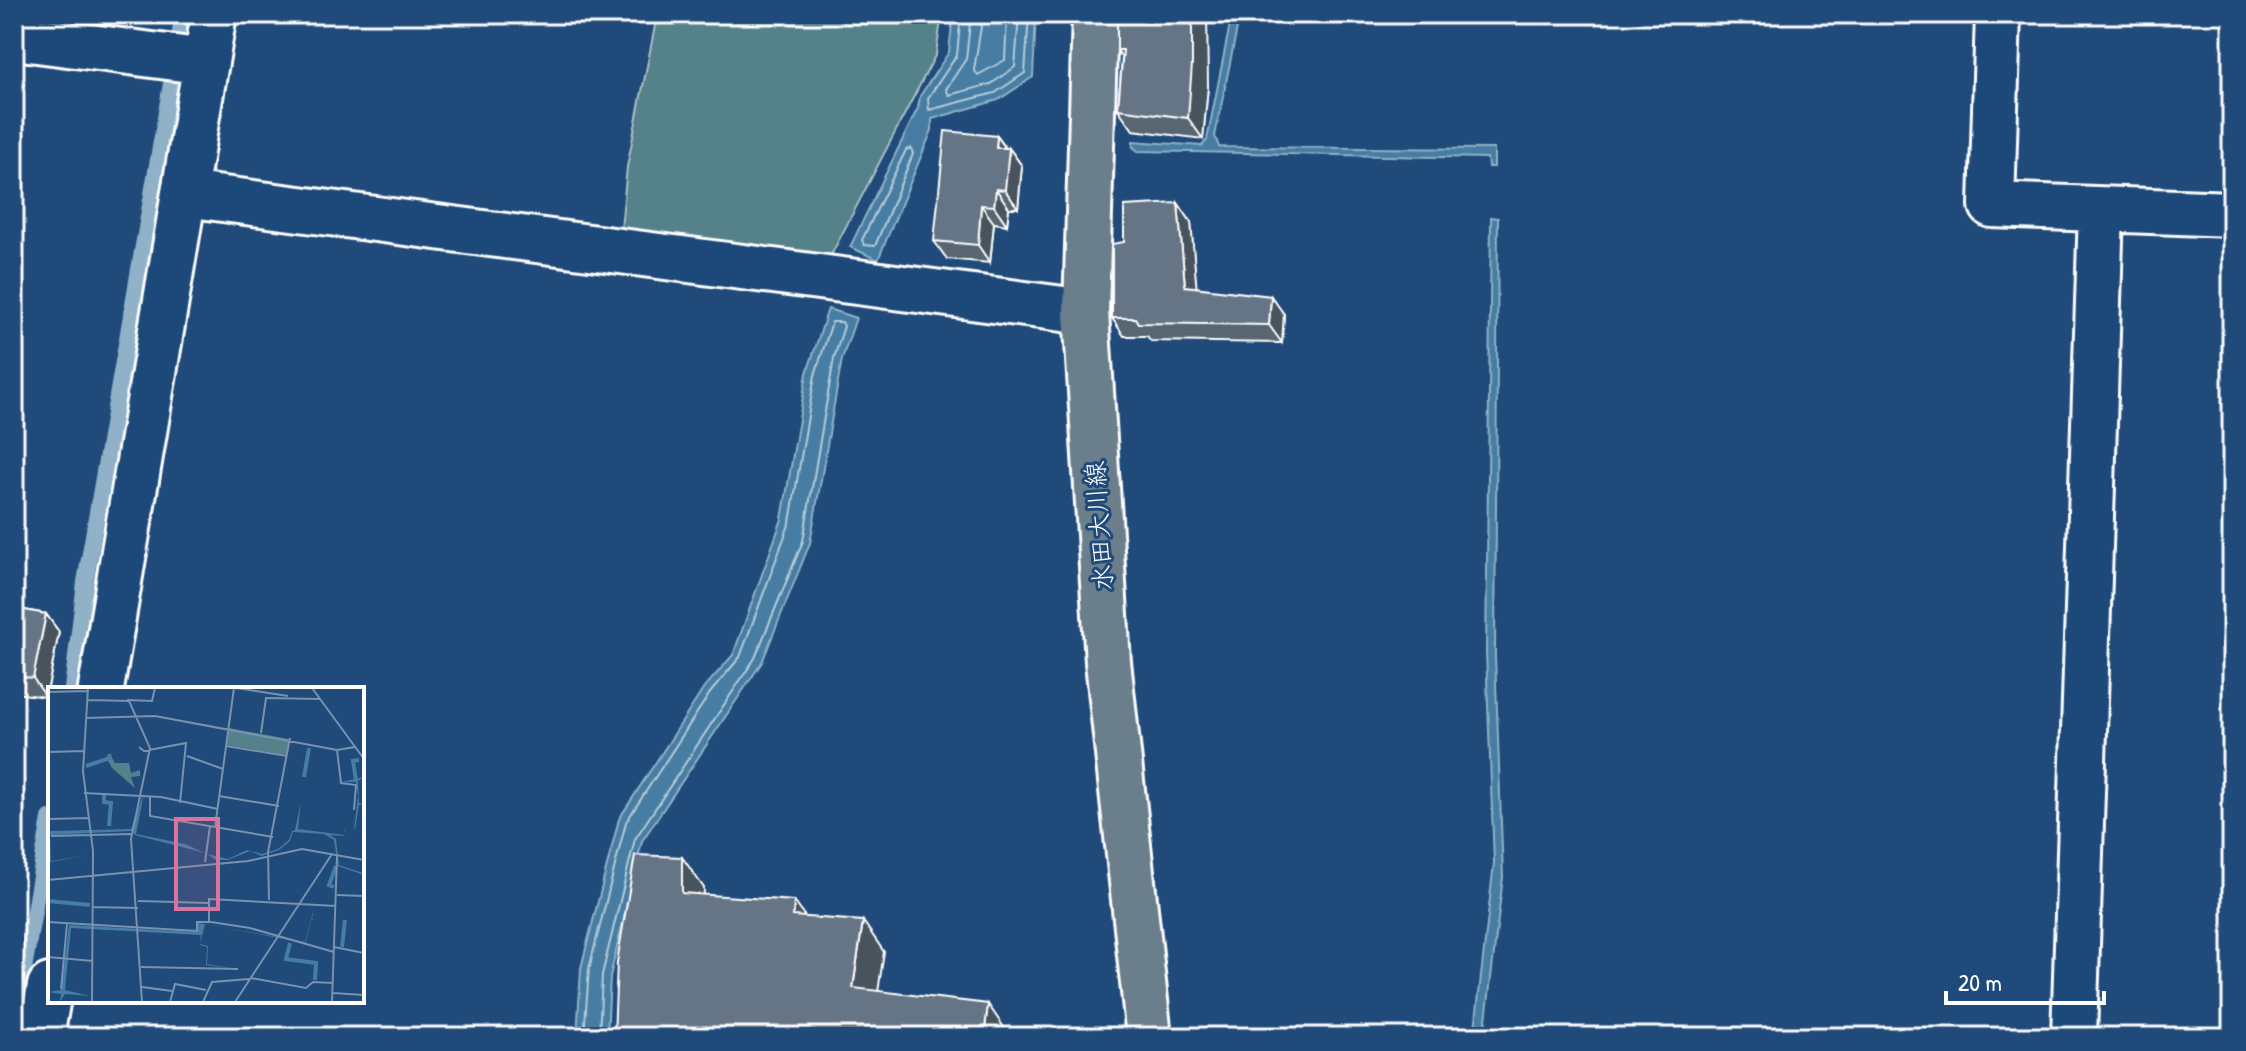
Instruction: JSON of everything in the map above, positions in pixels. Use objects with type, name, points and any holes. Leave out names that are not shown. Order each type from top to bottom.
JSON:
[{"type":"main road","name":"水田大川線","points":[[1095,14],[1093,182],[1086,312],[1108,662],[1149,1037]]},
{"type":"street","points":[[101,687],[214,14]]},
{"type":"street","points":[[1998,14],[1992,205],[2232,214]]},
{"type":"street","points":[[14,37],[206,62]]},
{"type":"street","points":[[185,194],[1086,312]]},
{"type":"street","points":[[2074,1037],[2101,210]]},
{"type":"street","points":[[41,1037],[48,997]]},
{"type":"green space","points":[[664,14],[942,14],[936,54],[828,261],[621,229],[627,167],[655,26]]},
{"type":"water","points":[[953,14],[1036,14],[1033,77],[998,100],[932,119],[932,130],[878,260],[850,247],[918,108],[920,96],[949,52]]},
{"type":"water","points":[[1232,14],[1240,14],[1215,136],[1219,147],[1494,149],[1494,167],[1488,167],[1487,158],[1138,151],[1133,147],[1133,141],[1202,146],[1207,140]]},
{"type":"water","points":[[1491,217],[1498,218],[1495,655],[1503,877],[1484,1037],[1474,1037],[1494,863],[1486,652]]},
{"type":"water","points":[[828,309],[856,318],[842,359],[810,543],[762,662],[642,841],[610,977],[607,1037],[577,1037],[581,968],[619,819],[704,688],[733,655],[782,519],[807,373]]},
{"type":"building","points":[[1117,14],[1192,14],[1188,118],[1118,109],[1123,50],[1117,50]]},
{"type":"building","points":[[945,131],[997,136],[996,148],[1009,148],[1005,190],[996,189],[994,206],[981,205],[978,245],[934,241]]},
{"type":"building","points":[[1178,203],[1185,286],[1271,296],[1269,325],[1138,323],[1135,318],[1112,318],[1112,244],[1124,242],[1124,206]]},
{"type":"building","points":[[14,608],[46,614],[33,678],[14,676]]},
{"type":"building","points":[[635,855],[682,857],[682,893],[794,901],[793,916],[863,921],[853,988],[988,1004],[984,1037],[614,1037],[617,962]]},
{"type":"building","points":[[1254,1036],[1374,1037],[1254,1037]]},
{"type":"waterway","points":[[72,687],[85,582],[183,14]]},
{"type":"waterway","points":[[14,1027],[48,830]]}]
